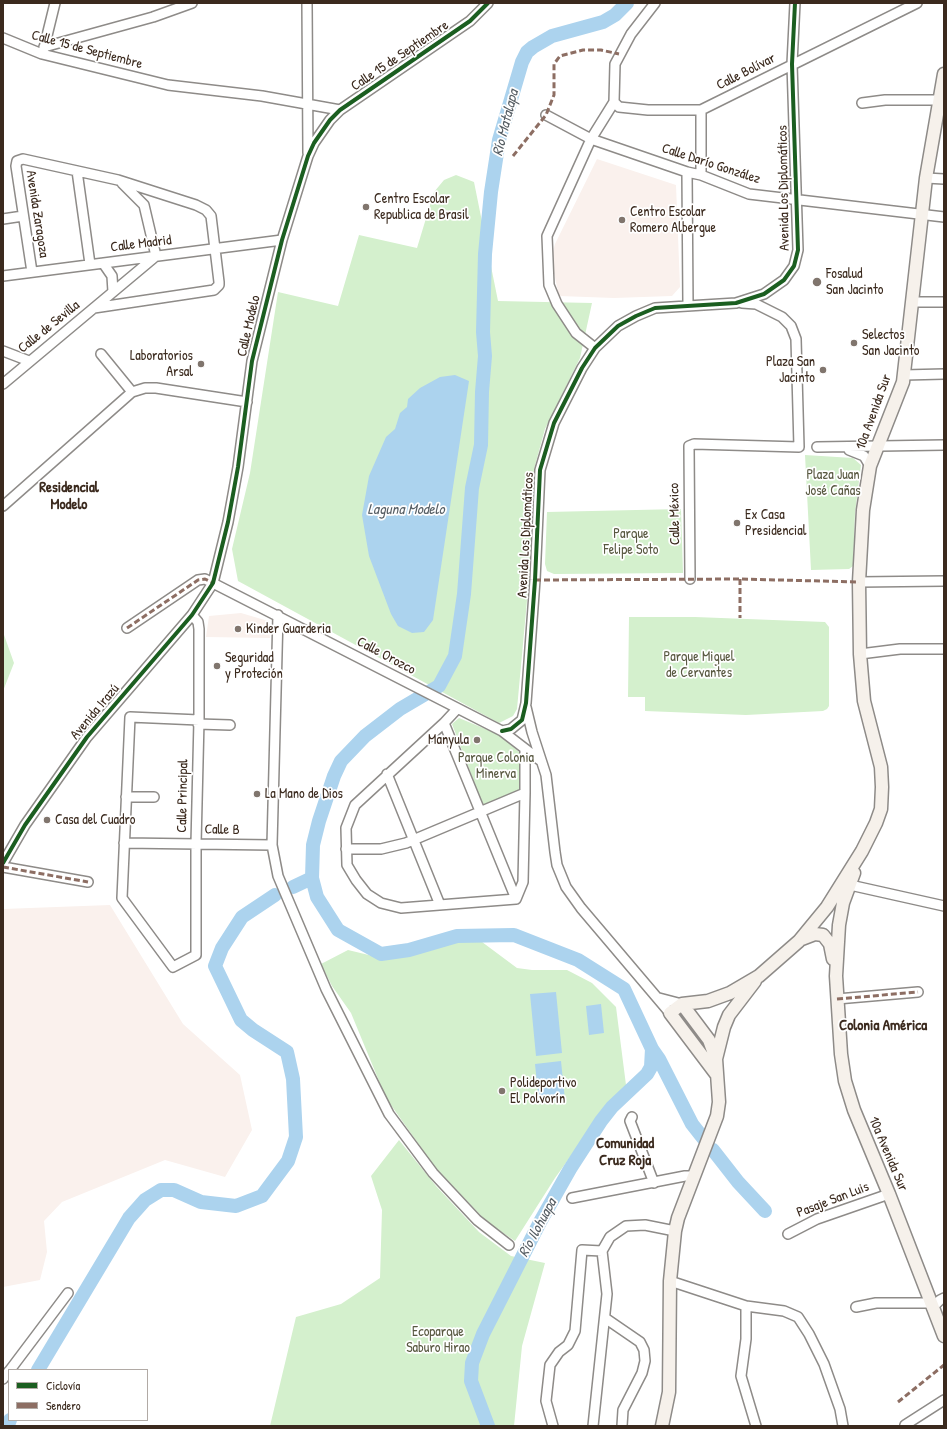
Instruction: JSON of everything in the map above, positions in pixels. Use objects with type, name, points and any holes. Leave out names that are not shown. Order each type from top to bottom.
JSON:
[{"type":"main road","name":"10a Avenida Sur","points":[[799,941],[827,907],[862,851],[876,823],[881,809],[882,782],[879,758],[864,701],[860,654],[859,582],[863,510],[870,466],[900,390],[904,375],[926,178],[941,100],[944,74]]},
{"type":"main road","name":"10a Avenida Sur","points":[[862,851],[850,885],[839,925],[836,976],[842,1061],[848,1095],[889,1194],[944,1336]]},
{"type":"main road","name":"10a Avenida Sur","points":[[799,941],[819,933],[826,937],[830,944],[836,976]]},
{"type":"main road","points":[[662,1426],[669,1392],[670,1281],[675,1231],[693,1176],[717,1116],[719,1102],[716,1058],[724,1027],[729,1015],[759,976],[799,941]]},
{"type":"main road","points":[[716,1074],[670,1013],[682,1004],[695,1004],[720,998],[759,976]]},
{"type":"main road","points":[[682,1004],[709,1040],[716,1058]]},
{"type":"street","points":[[43,51],[55,3]]},
{"type":"street","points":[[43,51],[153,17],[192,3]]},
{"type":"street","name":"Calle Modelo","points":[[307,3],[308,156]]},
{"type":"street","name":"Calle 15 de Septiembre","points":[[3,38],[43,51],[168,86],[262,96],[340,110],[470,21],[488,3]]},
{"type":"street","points":[[595,348],[576,333],[557,304],[549,285],[547,236],[591,140],[614,102],[615,64],[631,34],[655,3]]},
{"type":"street","name":"Avenida Los Diplomáticos","points":[[502,731],[511,729],[522,720],[526,703],[535,580],[540,470],[554,423],[582,368],[595,348],[618,326],[636,316],[655,308],[736,303],[764,294],[784,280],[794,266],[798,250],[792,64],[795,3]]},
{"type":"street","name":"Calle Bolívar","points":[[614,102],[619,107],[648,110],[701,110],[917,3]]},
{"type":"street","points":[[862,103],[885,100],[941,100]]},
{"type":"street","name":"Calle Modelo","points":[[213,583],[228,522],[252,361],[282,240],[308,156],[321,131],[340,110]]},
{"type":"street","points":[[701,110],[701,175]]},
{"type":"street","name":"Calle Darío González","points":[[546,115],[591,140],[687,172],[701,175],[750,194],[944,217]]},
{"type":"street","name":"Avenida Zaragoza","points":[[32,272],[16,166],[17,161],[23,159],[77,171]]},
{"type":"street","points":[[90,264],[77,171],[118,180],[196,205],[206,210],[211,216],[219,285],[214,290],[94,308]]},
{"type":"street","points":[[687,172],[688,306]]},
{"type":"street","points":[[926,178],[944,179]]},
{"type":"street","points":[[118,180],[144,205],[156,256]]},
{"type":"street","points":[[3,219],[23,216]]},
{"type":"street","name":"Calle Madrid","points":[[3,276],[282,240]]},
{"type":"street","name":"Calle de Sevilla","points":[[3,384],[156,256]]},
{"type":"street","points":[[103,262],[112,276],[113,292]]},
{"type":"street","points":[[913,302],[944,302]]},
{"type":"street","name":"Calle México","points":[[690,579],[688,448],[691,444],[799,447],[796,339],[791,326],[782,317],[768,309],[756,304],[736,303]]},
{"type":"street","points":[[3,352],[29,361]]},
{"type":"street","points":[[101,354],[132,392]]},
{"type":"street","points":[[904,375],[944,374]]},
{"type":"street","points":[[3,506],[132,392],[145,388],[156,388],[247,402]]},
{"type":"street","points":[[817,446],[944,445]]},
{"type":"street","points":[[842,447],[864,456],[870,466]]},
{"type":"street","points":[[127,628],[198,580],[205,579],[213,583]]},
{"type":"street","points":[[859,582],[944,581]]},
{"type":"street","name":"Avenida Irazú","points":[[3,863],[25,825],[87,737],[192,615],[213,583]]},
{"type":"street","name":"Calle Orozco","points":[[213,583],[502,731],[541,761]]},
{"type":"street","name":"Calle Principal","points":[[124,843],[122,898],[173,966],[196,955],[199,629],[198,622],[192,615]]},
{"type":"street","points":[[278,615],[272,845],[278,876],[326,989],[389,1114],[433,1173],[477,1220],[509,1245]]},
{"type":"street","points":[[860,654],[900,649],[944,649]]},
{"type":"street","name":"Avenida Los Diplomáticos","points":[[526,703],[548,787],[557,866],[566,887],[581,908],[659,998],[670,1013]]},
{"type":"street","points":[[457,709],[444,723],[355,805],[346,828],[347,865],[367,894],[381,902],[401,908],[516,899]]},
{"type":"street","points":[[124,843],[130,717],[230,725]]},
{"type":"street","points":[[444,723],[516,899]]},
{"type":"street","points":[[516,899],[523,882],[525,750]]},
{"type":"street","points":[[387,774],[440,905]]},
{"type":"street","points":[[346,850],[381,849],[414,840],[525,793]]},
{"type":"street","points":[[126,796],[154,797]]},
{"type":"street","name":"Calle B","points":[[124,843],[272,845]]},
{"type":"street","points":[[3,867],[88,882]]},
{"type":"street","points":[[850,885],[944,906]]},
{"type":"street","points":[[837,999],[918,992]]},
{"type":"street","points":[[659,998],[682,1004]]},
{"type":"street","points":[[632,1117],[630,1121],[654,1183]]},
{"type":"street","points":[[572,1198],[685,1176],[693,1176]]},
{"type":"street","name":"Pasaje San Luis","points":[[788,1234],[835,1212],[889,1194]]},
{"type":"street","points":[[593,1426],[607,1294],[602,1251],[610,1237],[626,1226],[645,1225],[675,1231]]},
{"type":"street","points":[[553,1426],[546,1401],[550,1365],[559,1352],[568,1345],[575,1331],[582,1250],[602,1251]]},
{"type":"street","points":[[670,1281],[746,1306],[784,1311],[798,1317],[809,1334],[824,1364],[840,1409],[843,1426]]},
{"type":"street","points":[[11,1369],[68,1293]]},
{"type":"street","points":[[856,1307],[876,1303],[931,1305],[944,1298]]},
{"type":"street","points":[[746,1306],[746,1339],[741,1376],[756,1426]]},
{"type":"street","points":[[605,1318],[635,1338],[644,1350],[645,1361],[642,1373],[623,1410],[622,1426]]},
{"type":"street","points":[[905,1425],[944,1400]]},
{"type":"shaded area","name":"Centro Escolar Romero Albergue","points":[[597,159],[676,185],[680,287],[672,296],[614,298],[559,296],[551,259],[555,244]]},
{"type":"shaded area","name":"Kinder Guarderia","points":[[241,613],[268,621],[270,638],[206,637],[209,616]]},
{"type":"shaded area","points":[[110,905],[183,1024],[240,1075],[252,1130],[225,1177],[165,1160],[62,1202],[44,1221],[47,1252],[40,1280],[3,1287],[3,909]]},
{"type":"green space","points":[[456,175],[474,182],[498,301],[592,303],[580,358],[545,429],[534,469],[531,557],[517,709],[513,716],[499,723],[238,581],[232,549],[250,473],[278,292],[338,306],[359,235],[417,248],[434,192],[444,180]]},
{"type":"green space","name":"Plaza Juan José Cañas","points":[[805,455],[853,458],[861,465],[855,513],[853,566],[849,569],[811,570]]},
{"type":"green space","name":"Parque Felipe Soto","points":[[681,509],[683,573],[554,574],[547,571],[545,564],[547,512]]},
{"type":"green space","name":"Parque Miguel de Cervantes","points":[[629,617],[695,617],[825,622],[829,627],[829,706],[823,711],[746,715],[645,711],[645,697],[628,697]]},
{"type":"green space","points":[[3,632],[14,663],[3,691]]},
{"type":"green space","name":"Parque Colonia Minerva","points":[[459,718],[500,735],[519,752],[522,758],[521,790],[483,805],[452,724]]},
{"type":"green space","name":"Polideportivo El Polvorín","points":[[478,939],[517,968],[532,970],[567,970],[592,983],[616,1007],[626,1085],[588,1132],[555,1178],[515,1241],[487,1222],[434,1166],[386,1098],[351,1013],[332,986],[321,964],[348,950],[377,957],[419,952],[457,940]]},
{"type":"green space","name":"Ecoparque Saburo Hirao","points":[[399,1140],[436,1186],[479,1232],[511,1256],[545,1263],[522,1346],[514,1426],[270,1426],[296,1317],[341,1304],[380,1278],[382,1210],[371,1176]]},
{"type":"water","name":"Laguna Modelo","points":[[455,375],[469,381],[433,620],[424,632],[412,633],[398,626],[391,614],[369,556],[362,515],[369,476],[386,437],[395,429],[400,413],[407,407],[408,399],[420,388],[440,377]]},
{"type":"water","points":[[556,992],[562,1053],[536,1056],[530,994]]},
{"type":"water","points":[[601,1004],[604,1033],[589,1035],[586,1006]]},
{"type":"water","points":[[561,1061],[565,1100],[539,1103],[535,1064]]},
{"type":"waterway","name":"Río Matalapa","points":[[627,3],[615,15],[603,22],[552,36],[527,52],[522,62],[499,140],[491,192],[485,254],[483,332],[485,356],[482,392],[481,445],[472,488],[464,594],[455,656],[439,686],[400,709],[365,736],[341,761],[334,776],[319,821],[313,845],[312,878],[317,897],[338,930],[381,954],[409,950],[457,936],[514,935],[578,960],[624,989],[652,1049],[659,1059],[692,1124],[703,1138]]},
{"type":"waterway","points":[[293,887],[312,878]]},
{"type":"waterway","points":[[39,1369],[129,1218],[145,1200],[161,1190],[174,1190],[201,1202],[236,1206],[262,1196],[288,1161],[296,1137],[293,1079],[287,1052],[253,1030],[241,1020],[215,966],[222,948],[242,917],[275,895]]},
{"type":"waterway","name":"Río Ilohuapa","points":[[488,1426],[471,1381],[472,1363],[483,1334],[540,1222],[570,1169],[601,1121],[612,1107],[647,1074],[651,1067],[652,1049]]},
{"type":"waterway","points":[[713,1150],[738,1182],[765,1211]]},
{"type":"waterway","points":[[8,1425],[10,1421]]},
{"type":"marked path","points":[[513,156],[546,115],[554,95],[554,64],[560,56],[583,50],[601,50],[619,54]]},
{"type":"marked path","points":[[127,628],[198,580],[205,579],[213,583]]},
{"type":"marked path","points":[[740,579],[740,618]]},
{"type":"marked path","points":[[535,580],[740,579],[859,582]]},
{"type":"marked path","points":[[3,867],[88,882]]},
{"type":"marked path","points":[[837,999],[918,992]]},
{"type":"marked path","points":[[898,1402],[944,1365]]},
{"type":"cycle path","points":[[3,863],[25,825],[87,737],[192,615],[213,583],[228,522],[238,467],[252,361],[282,240],[308,156],[314,143],[330,120],[340,110],[470,21],[488,3]]},
{"type":"cycle path","points":[[502,731],[511,729],[522,720],[526,703],[535,580],[540,470],[554,423],[582,368],[595,348],[618,326],[636,316],[655,308],[736,303],[764,294],[784,280],[794,266],[798,250],[792,64],[795,3]]},
{"type":"place","name":"Centro Escolar Republica de Brasil","points":[[366,207]]},
{"type":"place","name":"Centro Escolar Romero Albergue","points":[[622,220]]},
{"type":"place","name":"Fosalud San Jacinto","points":[[817,282]]},
{"type":"place","name":"Selectos San Jacinto","points":[[854,343]]},
{"type":"place","name":"Laboratorios Arsal","points":[[201,364]]},
{"type":"place","name":"Plaza San Jacinto","points":[[823,370]]},
{"type":"place","name":"Ex Casa Presidencial","points":[[737,523]]},
{"type":"place","name":"Kinder Guarderia","points":[[238,629]]},
{"type":"place","name":"Seguridad y Proteción","points":[[217,666]]},
{"type":"place","name":"Manyula","points":[[477,740]]},
{"type":"place","name":"La Mano de Dios","points":[[257,794]]},
{"type":"place","name":"Casa del Cuadro","points":[[47,820]]},
{"type":"place","name":"Polideportivo El Polvorín","points":[[502,1091]]},
{"type":"district","name":"Residencial Modelo","points":[[69,496]]},
{"type":"district","name":"Colonia América","points":[[883,1026]]},
{"type":"district","name":"Comunidad Cruz Roja","points":[[625,1152]]}]
